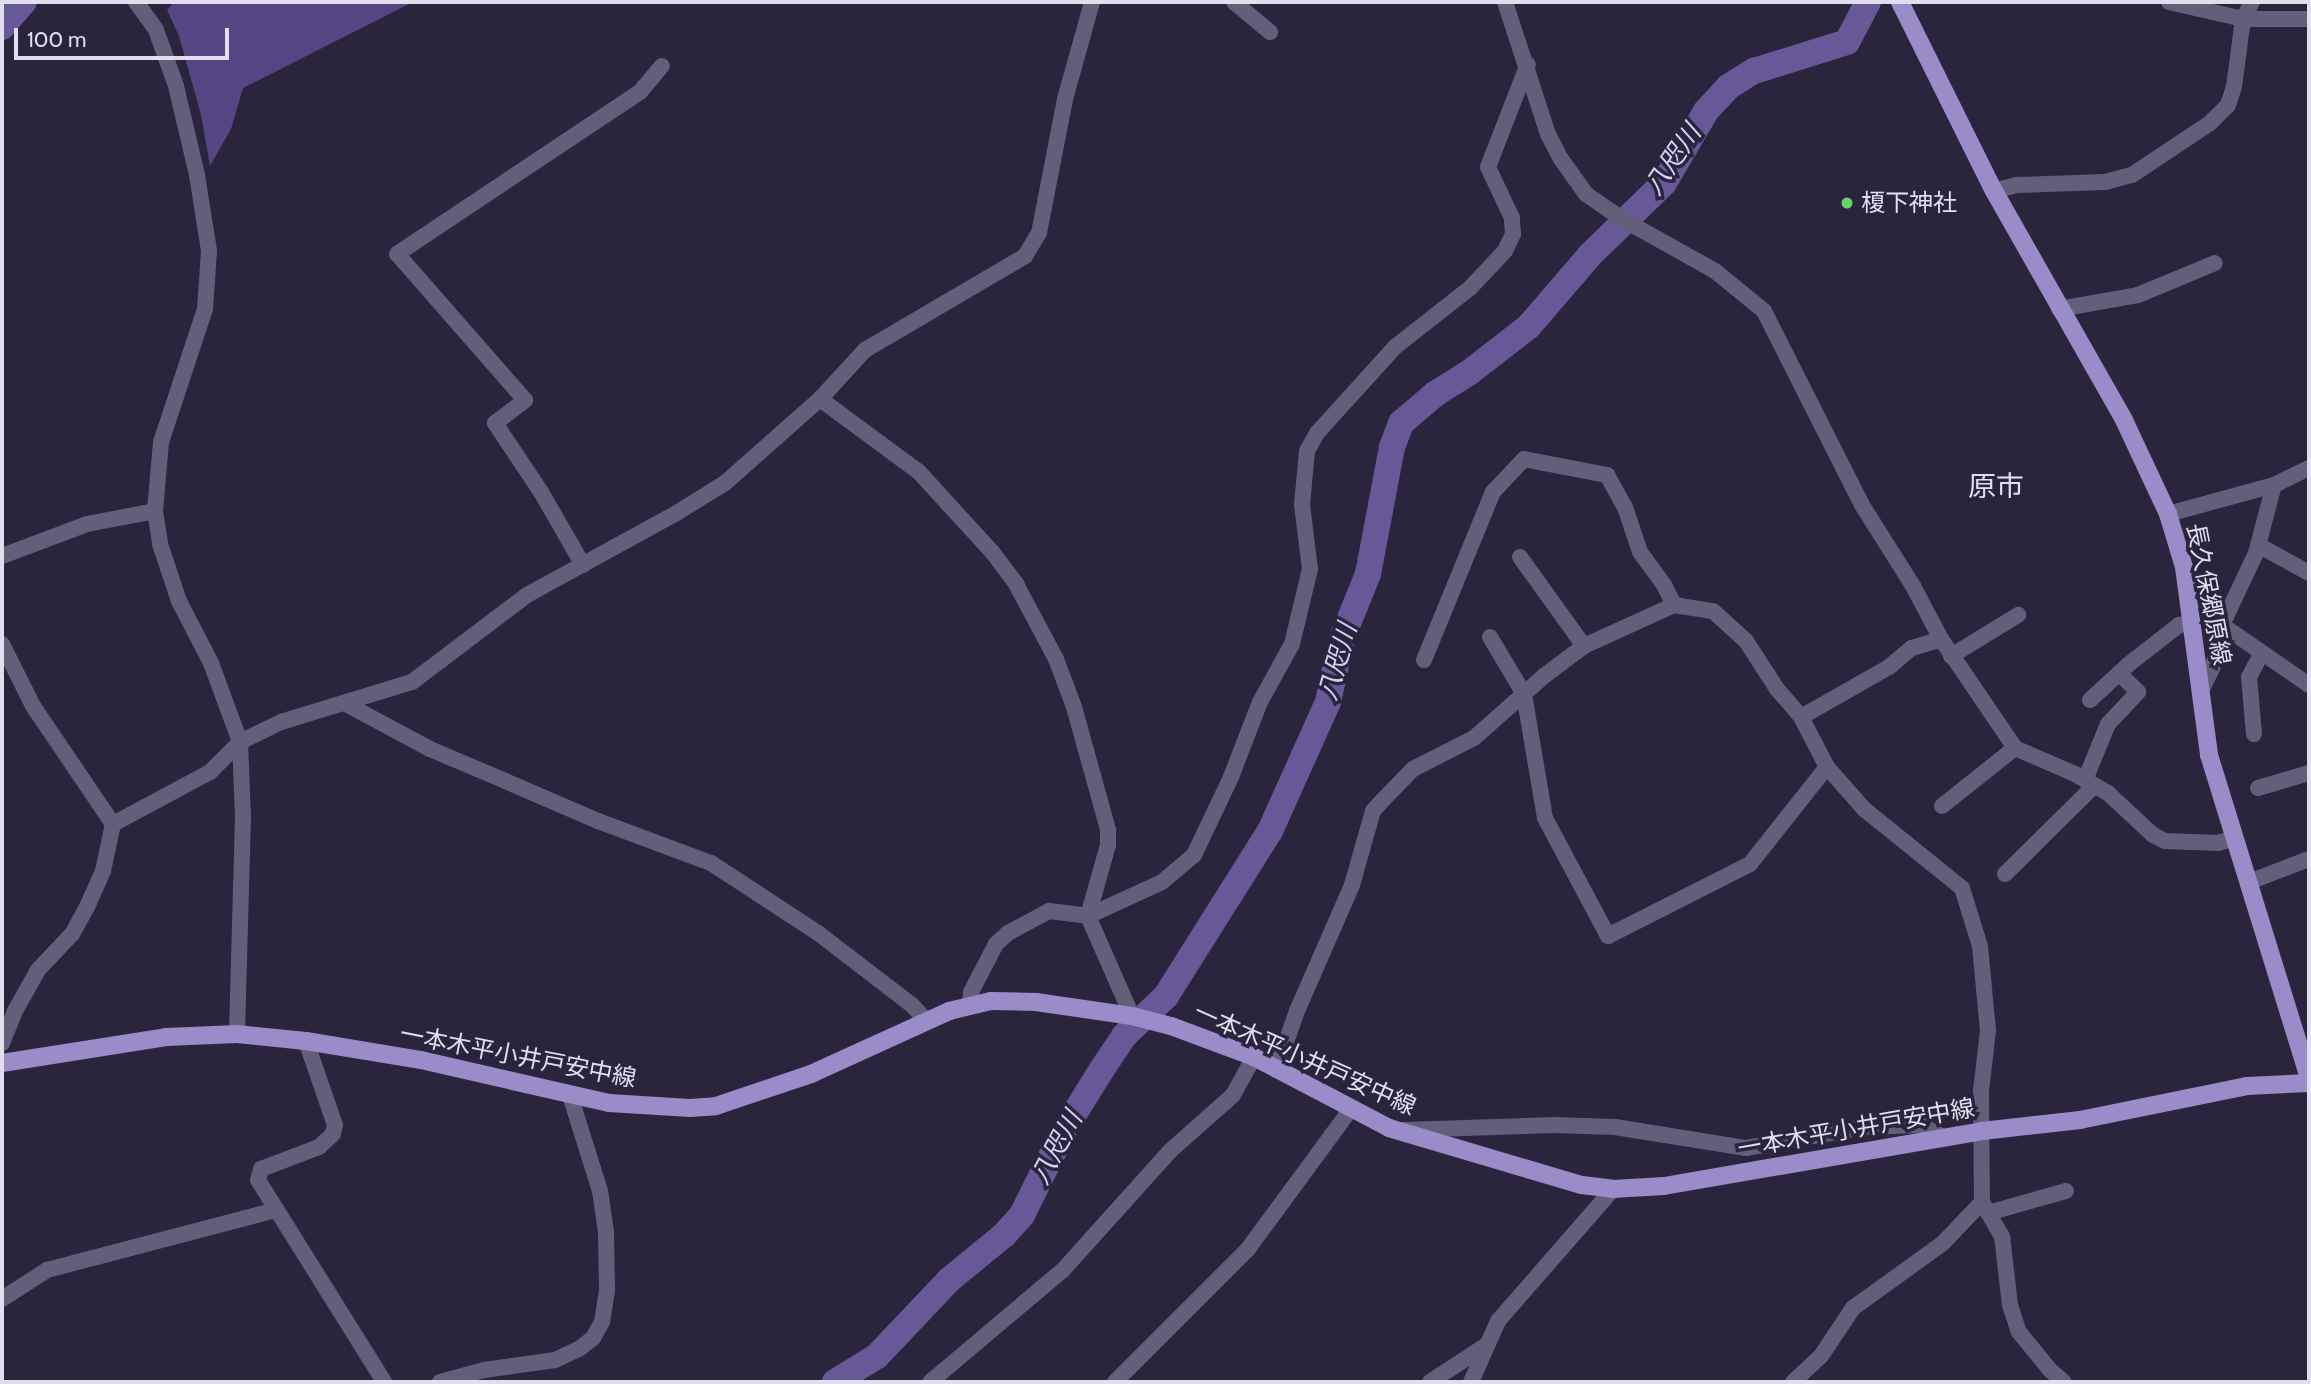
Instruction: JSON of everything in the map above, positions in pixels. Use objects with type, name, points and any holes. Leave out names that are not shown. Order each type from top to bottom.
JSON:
[{"type":"main road","name":"長久保郷原線","points":[[1900,2],[1994,191],[2124,420],[2168,514],[2184,567],[2209,755],[2309,1080]]},
{"type":"main road","name":"一本木平小井戸安中線","points":[[2,1063],[166,1037],[237,1034],[306,1041],[421,1060],[620,1104],[716,1106],[811,1074],[926,1020],[991,1001],[1036,1002],[1132,1016],[1218,1041],[1254,1057],[1350,1110],[1397,1130],[1582,1185],[1613,1189],[1664,1186],[1944,1137],[2080,1120],[2247,1086],[2309,1080]]},
{"type":"street","points":[[136,2],[156,30],[176,86],[197,175],[209,251],[205,309],[161,442],[155,511],[160,544],[179,601],[211,663],[240,742],[243,817],[237,1034]]},
{"type":"street","points":[[113,824],[210,772],[240,742],[281,722],[412,682],[527,595],[725,482],[820,399],[865,350],[1025,257],[1039,233],[1065,99],[1093,2]]},
{"type":"street","points":[[1234,2],[1270,32]]},
{"type":"street","points":[[1505,2],[1528,64],[1548,134],[1561,159],[1586,194],[1622,219],[1716,271],[1764,311],[1862,505],[1909,580],[1951,656],[2015,748],[2109,794],[2153,835],[2165,841],[2218,843],[2234,838]]},
{"type":"street","points":[[2169,2],[2242,19],[2309,19]]},
{"type":"street","points":[[1994,191],[2017,186],[2105,182],[2132,175],[2210,123],[2228,105],[2235,87],[2242,19],[2252,2]]},
{"type":"street","points":[[970,1006],[971,992],[996,944],[1008,933],[1049,911],[1088,916],[1163,881],[1194,855],[1231,777],[1260,702],[1292,644],[1310,569],[1302,505],[1307,451],[1317,433],[1395,347],[1469,288],[1505,251],[1513,234],[1512,218],[1488,167],[1528,64]]},
{"type":"street","points":[[583,565],[541,492],[495,423],[525,400],[397,254],[640,92],[662,66]]},
{"type":"street","points":[[2059,309],[2138,295],[2215,263]]},
{"type":"street","points":[[820,399],[919,472],[993,553],[1016,584],[1056,659],[1074,707],[1108,830],[1108,845],[1088,916],[1132,1016]]},
{"type":"street","points":[[1424,660],[1493,492],[1524,459],[1607,475],[1625,507],[1640,552],[1664,585],[1674,605]]},
{"type":"street","points":[[2168,514],[2274,485],[2309,468]]},
{"type":"street","points":[[2202,689],[2213,666],[2222,625],[2258,545],[2274,485]]},
{"type":"street","points":[[2,556],[87,524],[155,511]]},
{"type":"street","points":[[2258,545],[2309,573]]},
{"type":"street","points":[[1520,557],[1584,646]]},
{"type":"street","points":[[1276,1070],[1297,1011],[1352,885],[1373,811],[1413,769],[1474,738],[1584,646],[1674,605],[1713,611],[1746,641],[1777,689],[1801,717],[1827,767],[1864,808],[1962,888],[1979,946],[1988,1031],[1981,1091],[1985,1207],[2003,1236],[2010,1305],[2020,1332],[2050,1370],[2064,1382]]},
{"type":"street","points":[[1951,656],[2018,615]]},
{"type":"street","points":[[2090,700],[2179,625],[2192,623]]},
{"type":"street","points":[[2222,625],[2309,685]]},
{"type":"street","points":[[1490,638],[1524,694],[1545,818],[1608,936],[1750,864],[1827,767]]},
{"type":"street","points":[[1801,717],[1889,667],[1912,648],[1941,639]]},
{"type":"street","points":[[2,645],[33,706],[113,824],[103,871],[87,907],[72,934],[38,970],[15,1011],[2,1043]]},
{"type":"street","points":[[2254,734],[2249,677],[2262,653]]},
{"type":"street","points":[[2005,874],[2090,783],[2108,724],[2138,692],[2119,673]]},
{"type":"street","points":[[346,704],[465,764],[598,821],[711,863],[818,933],[912,1005],[926,1020]]},
{"type":"street","points":[[1942,806],[2015,748]]},
{"type":"street","points":[[2258,789],[2309,773]]},
{"type":"street","points":[[2249,883],[2309,859]]},
{"type":"street","points":[[306,1041],[335,1125],[333,1134],[319,1147],[261,1169],[258,1180],[384,1382]]},
{"type":"street","points":[[930,1382],[1062,1271],[1170,1151],[1233,1095],[1254,1057]]},
{"type":"street","points":[[440,1382],[484,1370],[555,1360],[586,1344],[603,1322],[607,1290],[602,1205],[592,1158],[570,1095]]},
{"type":"street","points":[[1115,1382],[1248,1249],[1350,1110]]},
{"type":"street","points":[[1397,1130],[1554,1125],[1615,1127],[1745,1148],[1865,1127],[1920,1125],[1944,1137]]},
{"type":"street","points":[[1471,1382],[1498,1321],[1613,1189]]},
{"type":"street","points":[[1793,1382],[1821,1356],[1853,1308],[1943,1243],[1985,1207],[2066,1191]]},
{"type":"street","points":[[2,1299],[47,1270],[276,1210]]},
{"type":"street","points":[[1430,1382],[1488,1344]]},
{"type":"shaded area","points":[[174,2],[413,2],[243,88],[231,129],[210,166],[201,115],[179,36],[167,10]]},
{"type":"waterway","points":[[2,27],[24,2]]},
{"type":"waterway","name":"八咫川","points":[[835,1382],[877,1356],[949,1280],[1004,1235],[1022,1215],[1063,1132],[1102,1069],[1124,1036],[1166,996],[1270,831],[1328,702],[1342,638],[1368,574],[1392,447],[1401,423],[1435,394],[1470,372],[1529,326],[1590,255],[1664,183],[1706,111],[1728,87],[1754,71],[1847,42],[1868,2]]},
{"type":"place","name":"榎下神社","points":[[1847,203]]},
{"type":"district","name":"原市","points":[[1996,486]]}]
